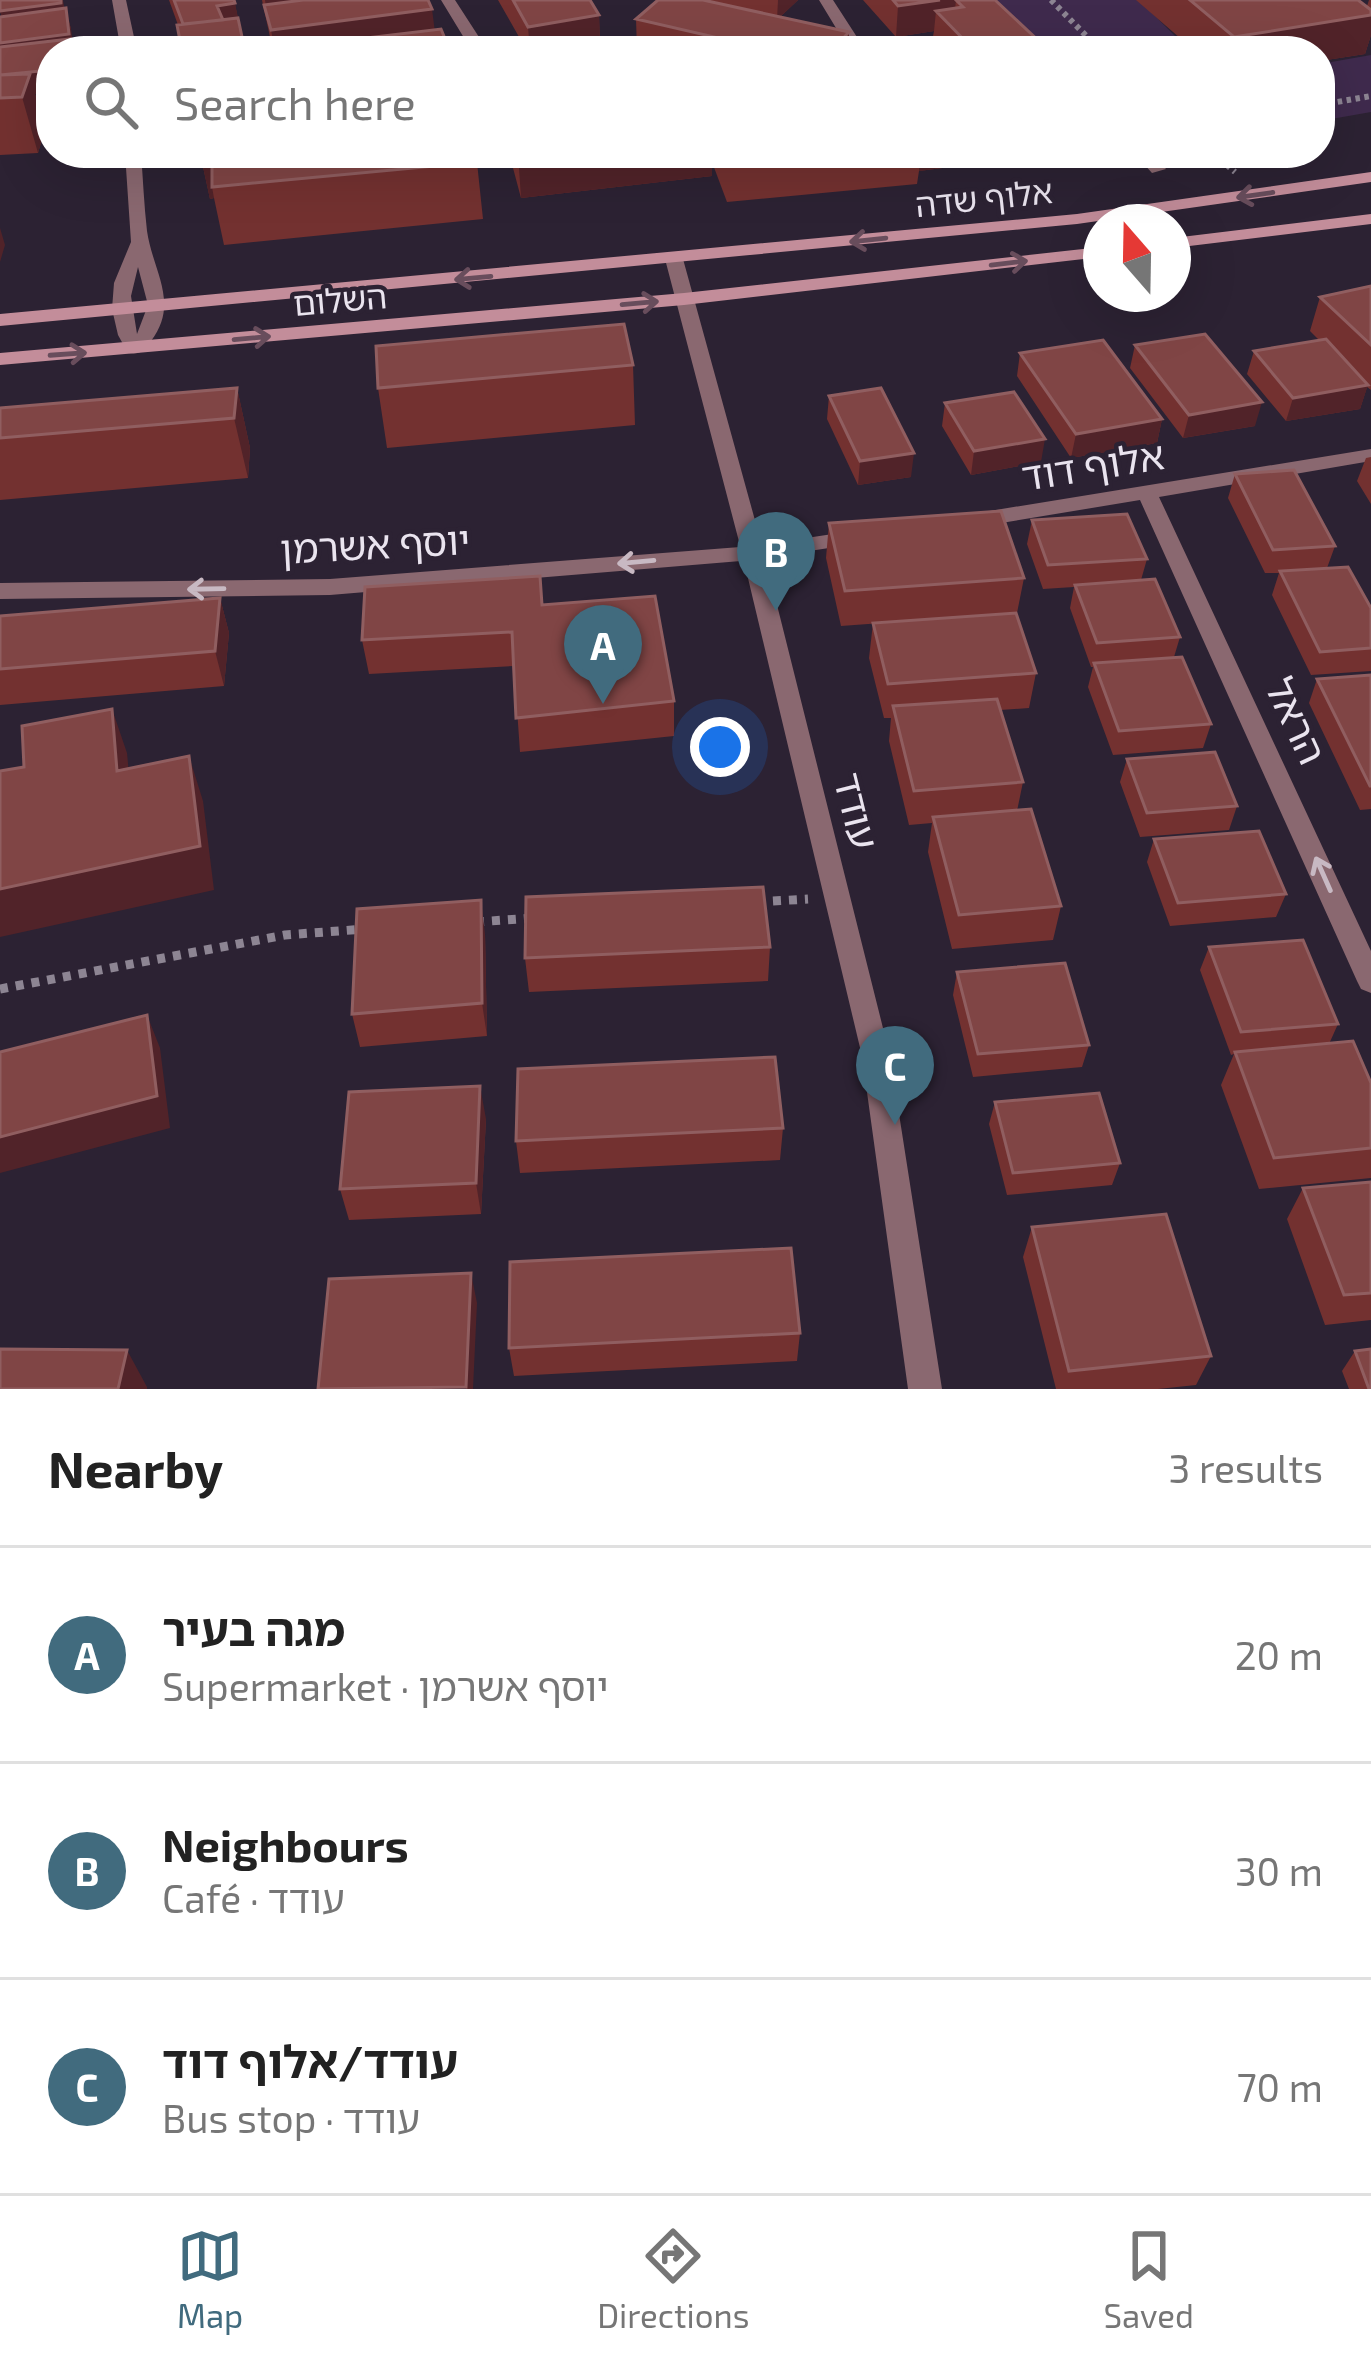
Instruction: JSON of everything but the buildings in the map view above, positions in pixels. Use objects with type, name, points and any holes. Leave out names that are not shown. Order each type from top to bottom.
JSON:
[{"type":"main road","name":"אלוף שדה","points":[[674,259],[1077,219],[1371,177]]},
{"type":"main road","points":[[1191,242],[1371,219]]},
{"type":"main road","name":"אלוף שדה","points":[[684,298],[1083,254]]},
{"type":"main road","name":"השלום","points":[[0,320],[674,259]]},
{"type":"main road","name":"השלום","points":[[0,359],[684,298]]},
{"type":"street","points":[[119,0],[126,36]]},
{"type":"street","points":[[448,0],[471,36]]},
{"type":"street","points":[[826,0],[848,36]]},
{"type":"street","points":[[0,113],[36,111]]},
{"type":"street","points":[[134,168],[139,243],[154,276],[157,308],[155,328],[136,349],[123,329],[121,279],[139,243]]},
{"type":"street","name":"עודד","points":[[674,259],[753,553],[876,1056],[926,1389]]},
{"type":"street","name":"אלוף דוד","points":[[939,526],[1371,455]]},
{"type":"street","name":"הראל","points":[[1148,495],[1371,981]]},
{"type":"street","points":[[753,553],[892,532]]},
{"type":"street","name":"יוסף אשרמן","points":[[0,591],[330,587],[753,553]]},
{"type":"path","points":[[1051,0],[1086,36]]},
{"type":"path","points":[[1335,102],[1371,96]]},
{"type":"path","points":[[745,903],[837,897]]},
{"type":"path","points":[[469,922],[538,917]]},
{"type":"path","points":[[0,989],[285,935],[377,929]]},
{"type":"shaded area","points":[[994,0],[1139,0],[1175,36],[1027,36]]},
{"type":"shaded area","points":[[1371,55],[1371,112],[1335,118],[1335,61]]},
{"type":"place","name":"Neighbours","points":[[776,611]]},
{"type":"place","name":"מגה בעיר","points":[[603,704]]},
{"type":"place","name":"עודד/אלוף דוד","points":[[895,1125]]}]
